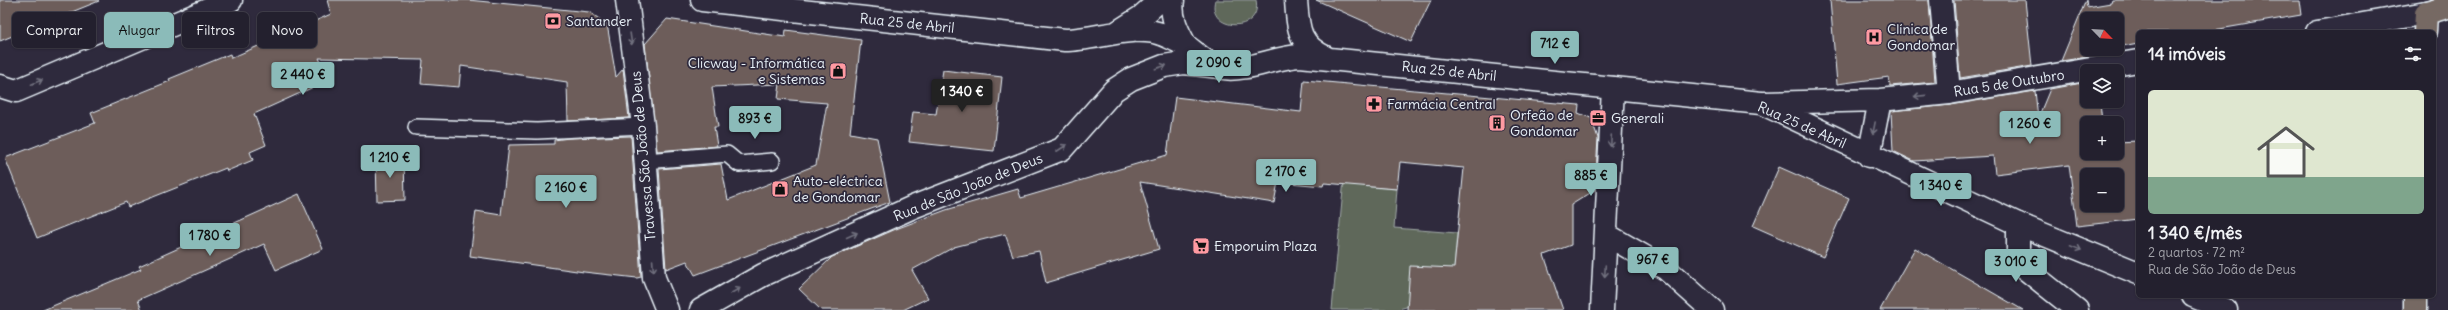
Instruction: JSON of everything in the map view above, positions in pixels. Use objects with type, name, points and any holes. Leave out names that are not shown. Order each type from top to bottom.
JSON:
[{"type":"main road","points":[[5,92],[231,0]]},
{"type":"main road","name":"Travessa São João de Deus","points":[[627,0],[643,126],[654,278],[667,310]]},
{"type":"main road","name":"Rua 25 de Abril","points":[[702,0],[1065,40],[1085,40],[1132,30],[1147,30],[1163,35],[1186,46],[1202,60],[1222,68],[1244,68],[1283,56],[1300,56],[1761,103],[1869,156],[2018,224],[2136,273]]},
{"type":"main road","name":"Rua 25 de Abril","points":[[1112,34],[1141,17],[1160,0]]},
{"type":"main road","name":"Rua 25 de Abril","points":[[1173,0],[1172,6],[1176,28],[1186,46]]},
{"type":"main road","points":[[1940,0],[1949,93]]},
{"type":"main road","name":"Rua 25 de Abril","points":[[1296,5],[1298,25],[1306,44],[1316,53],[1328,58],[1346,61]]},
{"type":"main road","name":"Rua 25 de Abril","points":[[1264,61],[1281,48],[1292,30],[1296,5]]},
{"type":"main road","points":[[2341,30],[2425,23],[2448,7]]},
{"type":"main road","name":"Rua 5 de Outubro","points":[[1761,103],[1880,100],[1949,93],[2136,61]]},
{"type":"main road","name":"Rua de São João de Deus","points":[[701,310],[763,274],[913,207],[1062,149],[1114,90],[1131,79],[1164,66],[1184,63],[1222,68]]},
{"type":"main road","points":[[1602,310],[1613,88]]},
{"type":"main road","points":[[1869,156],[1880,100]]},
{"type":"main road","points":[[2018,224],[2018,263],[2077,310]]},
{"type":"main road","points":[[1606,235],[1666,269],[1712,310]]},
{"type":"main road","points":[[2197,298],[2226,310]]},
{"type":"main road","points":[[2415,298],[2415,310]]},
{"type":"lane","points":[[416,127],[537,131],[643,126]]},
{"type":"lane","points":[[646,161],[727,154],[739,164],[772,161]]},
{"type":"green space","points":[[1215,0],[1256,0],[1256,11],[1251,19],[1244,23],[1235,25],[1226,23],[1219,18],[1214,11]]},
{"type":"green space","points":[[1344,179],[1370,187],[1397,189],[1394,228],[1457,233],[1452,293],[1396,310],[1332,310]]},
{"type":"building","points":[[0,0],[99,1],[72,12],[12,12],[12,36],[0,41]]},
{"type":"building","points":[[327,0],[468,0],[589,12],[607,24],[616,77],[623,69],[629,118],[568,121],[567,82],[461,66],[459,87],[421,84],[423,60],[319,58],[329,80],[254,114],[266,145],[250,152],[253,160],[227,171],[226,168],[128,207],[126,202],[37,238],[5,158],[95,123],[91,113],[170,81],[169,79],[230,54],[231,58],[257,47],[257,48],[317,48],[317,20],[331,14]]},
{"type":"building","points":[[1316,0],[1431,0],[1411,42]]},
{"type":"building","name":"Clínica de Gondomar","points":[[1830,0],[1929,0],[1935,82],[1890,86],[1889,77],[1837,84]]},
{"type":"building","points":[[1954,0],[2025,0],[2032,66],[1960,78]]},
{"type":"building","points":[[2086,0],[2087,7],[2111,3],[2112,0],[2299,0],[2301,15],[2214,30],[2136,30],[2136,43],[2124,46],[2124,12],[2081,12]]},
{"type":"building","points":[[2080,15],[2080,56],[2087,57],[2061,61]]},
{"type":"building","points":[[667,19],[785,37],[786,30],[861,40],[850,133],[877,138],[890,202],[695,275],[687,261],[666,269],[659,169],[721,164],[728,200],[816,165],[827,103],[778,99],[780,84],[712,87],[718,127],[714,127],[717,146],[657,151],[645,44]]},
{"type":"building","points":[[943,70],[1002,77],[994,151],[909,142],[913,112],[936,114]]},
{"type":"building","points":[[1304,80],[1579,105],[1578,113],[1591,118],[1598,138],[1595,190],[1571,205],[1571,245],[1544,255],[1563,310],[1407,310],[1410,266],[1454,268],[1464,168],[1400,162],[1397,189],[1324,183],[1323,186],[1278,182],[1274,203],[1140,182],[1159,249],[1046,283],[1039,251],[1013,256],[1005,234],[954,247],[912,270],[928,298],[903,310],[821,310],[799,289],[832,257],[896,229],[946,210],[1018,189],[1021,198],[1167,155],[1175,97],[1301,112]]},
{"type":"building","points":[[2080,83],[2080,108],[2101,108],[2101,116],[2080,116],[2080,160],[2124,160],[2124,142],[2136,141],[2136,219],[2077,226],[2069,165],[1995,174],[1993,156],[1914,161],[1893,151],[1891,111],[1951,105],[2035,91],[2038,118],[2050,89]]},
{"type":"building","points":[[631,136],[641,277],[637,278],[584,272],[470,256],[476,211],[501,215],[509,145],[554,144],[554,140],[569,138]]},
{"type":"building","points":[[376,157],[404,157],[405,200],[377,201]]},
{"type":"building","points":[[1779,167],[1849,198],[1823,257],[1753,226]]},
{"type":"building","points":[[299,194],[323,249],[276,270],[264,244],[138,300],[142,310],[43,310],[141,269],[139,266]]},
{"type":"building","points":[[1915,248],[2023,310],[1880,310]]},
{"type":"place","name":"Santander","points":[[553,21]]},
{"type":"place","name":"Clínica de Gondomar","points":[[1874,37]]},
{"type":"place","name":"Clicway - Informática e Sistemas","points":[[838,71]]},
{"type":"place","name":"Farmácia Central","points":[[1374,104]]},
{"type":"place","name":"Generali","points":[[1598,118]]},
{"type":"place","name":"Orfeão de Gondomar","points":[[1497,123]]},
{"type":"place","name":"Auto-eléctrica de Gondomar","points":[[780,189]]},
{"type":"place","name":"Emporuim Plaza","points":[[1201,246]]}]
